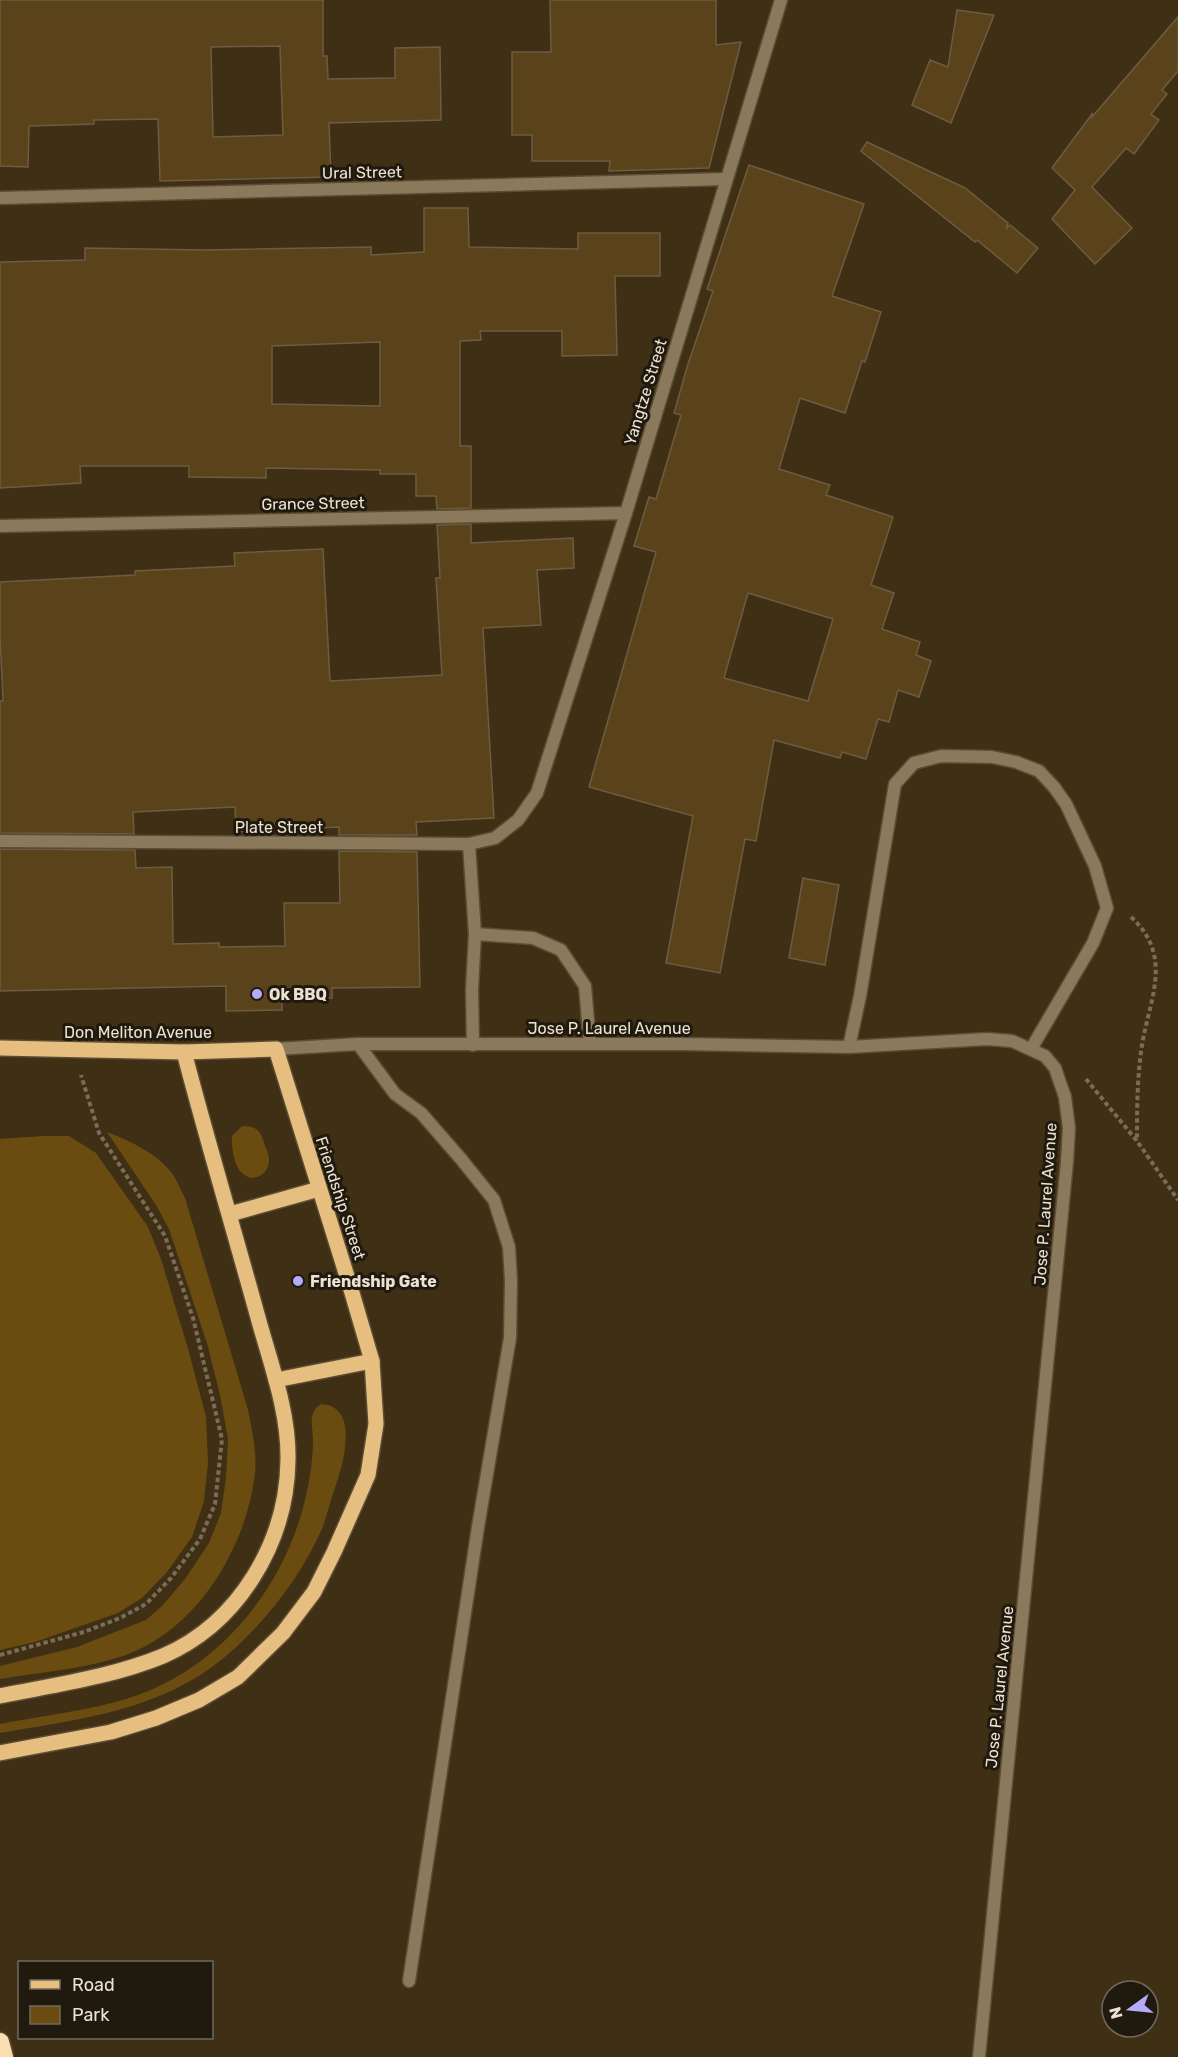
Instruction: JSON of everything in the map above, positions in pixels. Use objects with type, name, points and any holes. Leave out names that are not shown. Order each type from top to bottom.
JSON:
[{"type":"highway","points":[[0,2042],[4,2057]]},
{"type":"main road","name":"Don Meliton Avenue","points":[[0,1048],[184,1052],[276,1049]]},
{"type":"main road","name":"Friendship Street","points":[[0,1753],[111,1732],[156,1718],[200,1700],[238,1677],[282,1633],[314,1592],[368,1475],[376,1424],[372,1361],[276,1049]]},
{"type":"main road","points":[[0,1696],[111,1672],[163,1656],[200,1635],[232,1608],[256,1574],[274,1532],[286,1494],[288,1459],[284,1419],[276,1380],[184,1052]]},
{"type":"main road","points":[[230,1215],[319,1190]]},
{"type":"main road","points":[[276,1380],[372,1361]]},
{"type":"street","name":"Yangtze Street","points":[[537,793],[626,513],[725,179],[781,0]]},
{"type":"street","name":"Ural Street","points":[[0,198],[725,179]]},
{"type":"street","name":"Grance Street","points":[[0,526],[626,513]]},
{"type":"street","points":[[849,1047],[862,984],[895,784],[914,763],[941,756],[993,757],[1016,762],[1039,771],[1054,787],[1071,814],[1095,866],[1107,908],[1093,943],[1031,1049]]},
{"type":"street","name":"Plate Street","points":[[0,841],[469,844],[495,838],[519,820],[537,793]]},
{"type":"street","points":[[469,844],[475,934],[472,989],[473,1045]]},
{"type":"street","points":[[475,934],[532,938],[561,950],[585,986],[590,1044]]},
{"type":"street","name":"Jose P. Laurel Avenue","points":[[276,1049],[358,1044],[849,1047],[987,1039],[1012,1041],[1031,1049],[1045,1056],[1055,1068],[1065,1097],[1069,1128],[1067,1162],[979,2057]]},
{"type":"street","points":[[358,1044],[395,1094],[421,1113],[494,1200],[509,1247],[511,1281],[510,1338],[478,1527],[409,1981]]},
{"type":"path","points":[[1107,908],[1127,914],[1140,926],[1156,960],[1156,982],[1141,1053],[1137,1141]]},
{"type":"path","points":[[0,1655],[84,1632],[120,1618],[146,1604],[171,1578],[200,1539],[215,1504],[222,1439],[193,1318],[165,1236],[99,1132],[73,1050]]},
{"type":"path","points":[[1055,1068],[1077,1071],[1091,1084],[1137,1141],[1163,1182],[1178,1200]]},
{"type":"green space","points":[[242,1126],[258,1131],[269,1156],[267,1169],[255,1178],[245,1176],[236,1165],[232,1136]]},
{"type":"green space","points":[[107,1132],[134,1144],[160,1161],[174,1176],[185,1198],[248,1410],[255,1458],[250,1501],[242,1529],[230,1556],[214,1582],[175,1626],[152,1643],[126,1655],[95,1664],[0,1679],[0,1666],[77,1647],[146,1620],[162,1606],[185,1579],[209,1543],[221,1513],[228,1439],[207,1343],[169,1229],[156,1205]]},
{"type":"green space","points":[[69,1136],[96,1153],[148,1227],[161,1259],[206,1417],[208,1463],[204,1501],[192,1537],[167,1572],[142,1598],[118,1613],[35,1642],[0,1650],[0,1139]]},
{"type":"green space","points":[[321,1404],[337,1410],[345,1426],[343,1462],[338,1479],[323,1527],[311,1551],[285,1592],[253,1630],[218,1663],[199,1676],[152,1699],[103,1714],[0,1733],[0,1724],[93,1707],[146,1692],[179,1676],[208,1655],[235,1630],[258,1602],[278,1571],[293,1538],[304,1504],[311,1468],[312,1416]]},
{"type":"building","points":[[0,0],[323,0],[323,56],[327,56],[328,79],[395,78],[395,48],[440,47],[441,120],[329,123],[331,177],[160,181],[158,119],[94,120],[94,124],[29,126],[28,167],[0,166]],"holes":[[[280,46],[283,135],[213,137],[211,47]]]},
{"type":"building","points":[[550,0],[716,0],[716,45],[741,42],[709,168],[609,171],[610,161],[532,161],[532,135],[512,135],[512,52],[551,52]]},
{"type":"building","points":[[957,10],[994,15],[951,123],[912,105],[930,60],[948,67]]},
{"type":"building","points":[[1178,17],[1178,71],[1162,90],[1167,94],[1151,114],[1159,120],[1134,154],[1126,148],[1092,187],[1132,228],[1095,264],[1052,219],[1075,190],[1052,168],[1092,114],[1092,117]]},
{"type":"building","points":[[867,142],[965,188],[1008,223],[1006,229],[1010,225],[1038,248],[1017,273],[861,151]]},
{"type":"building","points":[[749,165],[864,204],[832,296],[881,312],[865,362],[862,361],[845,413],[800,398],[779,469],[830,485],[826,495],[893,517],[871,585],[894,593],[882,629],[920,642],[916,655],[931,661],[919,697],[898,690],[889,722],[878,719],[866,759],[842,752],[840,758],[774,740],[756,841],[745,839],[720,973],[666,963],[693,816],[589,787],[656,552],[634,546],[649,497],[656,499],[681,415],[674,413],[713,291],[707,289]],"holes":[[[748,593],[833,619],[808,701],[724,678]]]},
{"type":"building","points":[[424,208],[468,208],[469,247],[578,249],[578,233],[660,233],[660,276],[615,276],[617,355],[562,356],[562,331],[480,331],[481,340],[460,341],[460,446],[471,446],[471,508],[437,509],[436,496],[416,496],[416,474],[380,474],[380,470],[266,468],[266,478],[189,477],[189,466],[80,466],[81,483],[0,488],[0,262],[85,260],[85,248],[205,250],[371,247],[371,255],[424,252]],"holes":[[[380,342],[380,406],[272,404],[272,346]]]},
{"type":"building","points":[[471,524],[471,543],[573,538],[574,568],[537,570],[541,625],[483,628],[494,818],[416,822],[417,835],[339,835],[339,827],[236,832],[235,807],[133,812],[134,834],[0,833],[0,701],[3,701],[0,582],[135,575],[135,571],[235,566],[234,553],[323,549],[330,681],[442,675],[436,578],[440,578],[437,525]]},
{"type":"building","points":[[0,849],[135,850],[136,868],[172,867],[173,944],[219,943],[219,947],[285,946],[284,903],[340,903],[339,851],[417,852],[420,987],[332,988],[332,998],[282,999],[282,1010],[226,1011],[226,986],[0,991]]},
{"type":"building","points":[[803,878],[839,885],[825,965],[789,958]]},
{"type":"place","name":"Ok BBQ","points":[[257,994]]},
{"type":"place","name":"Friendship Gate","points":[[298,1281]]}]
